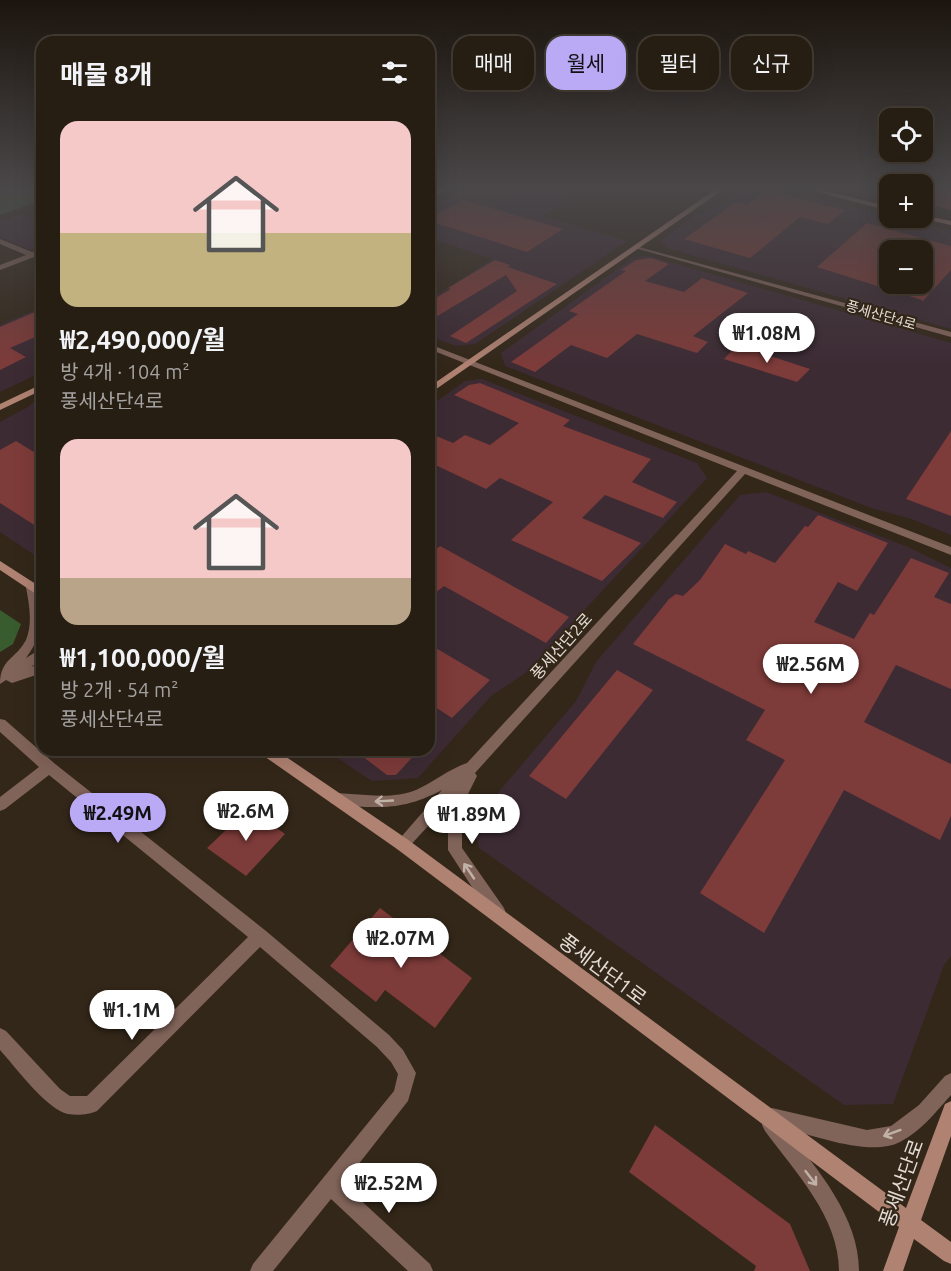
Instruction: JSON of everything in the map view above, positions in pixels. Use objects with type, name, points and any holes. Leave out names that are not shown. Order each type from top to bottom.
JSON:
[{"type":"street","points":[[18,248],[32,255]]},
{"type":"street","points":[[435,387],[635,248]]},
{"type":"street","name":"풍세산단4로","points":[[642,248],[951,335]]},
{"type":"street","points":[[0,268],[36,254]]},
{"type":"street","points":[[435,348],[951,551]]},
{"type":"street","points":[[0,407],[36,390]]},
{"type":"street","name":"풍세산단2로","points":[[402,844],[744,469]]},
{"type":"street","points":[[0,565],[36,588]]},
{"type":"street","points":[[0,681],[30,644],[36,631]]},
{"type":"street","points":[[0,681],[36,657]]},
{"type":"street","points":[[0,681],[36,670]]},
{"type":"street","points":[[0,724],[36,756]]},
{"type":"street","points":[[36,756],[260,936],[382,1041],[397,1056],[407,1073],[402,1095],[260,1271]]},
{"type":"street","name":"풍세산단1로","points":[[275,756],[402,844],[951,1254]]},
{"type":"street","points":[[336,799],[378,802],[403,800],[426,791],[476,764]]},
{"type":"street","points":[[476,764],[455,806],[455,850],[502,920]]},
{"type":"street","points":[[0,805],[49,767]]},
{"type":"street","points":[[0,1037],[54,1095],[67,1105],[91,1106],[260,936]]},
{"type":"street","points":[[763,1115],[867,1139],[895,1135],[925,1111],[951,1082]]},
{"type":"street","name":"풍세산단로","points":[[892,1271],[911,1225],[951,1110]]},
{"type":"street","points":[[763,1115],[819,1188],[841,1230],[851,1262],[849,1271]]},
{"type":"street","points":[[330,1185],[423,1271]]},
{"type":"shaded area","points":[[460,248],[616,248],[475,344],[456,346],[435,338],[435,296],[492,259]]},
{"type":"shaded area","points":[[668,248],[879,248],[879,294],[933,294],[933,248],[951,248],[951,329]]},
{"type":"shaded area","points":[[650,256],[951,343],[951,535],[909,518],[874,509],[505,366],[501,353],[634,257]]},
{"type":"shaded area","points":[[36,310],[36,375],[0,392],[0,325]]},
{"type":"shaded area","points":[[482,379],[697,463],[707,478],[527,672],[491,696],[418,778],[372,781],[334,756],[435,756],[435,403],[465,381]]},
{"type":"shaded area","points":[[36,400],[36,556],[0,532],[0,422]]},
{"type":"shaded area","points":[[766,492],[908,547],[951,568],[951,956],[944,965],[893,1104],[844,1105],[479,848],[473,822],[576,701],[596,662],[740,495]]},
{"type":"green space","points":[[0,610],[21,624],[13,644],[0,652]]},
{"type":"building","points":[[515,248],[533,248],[527,252]]},
{"type":"building","points":[[716,248],[762,248],[750,258]]},
{"type":"building","points":[[838,248],[879,248],[879,286],[817,267]]},
{"type":"building","points":[[933,248],[951,248],[951,270],[933,290]]},
{"type":"building","points":[[651,258],[669,264],[645,281],[684,292],[702,278],[748,293],[693,336],[708,342],[697,353],[637,334],[607,358],[571,345],[535,372],[511,362],[578,314],[569,311],[626,271],[621,270],[636,260]]},
{"type":"building","points":[[495,260],[510,265],[508,267],[557,284],[466,343],[450,336],[517,291],[506,275],[435,317],[435,298],[451,289],[448,288]]},
{"type":"building","points":[[903,294],[929,294],[922,302],[922,300]]},
{"type":"building","points":[[36,312],[36,337],[10,348],[26,357],[0,370],[0,327]]},
{"type":"building","points":[[737,345],[810,369],[797,382],[724,359]]},
{"type":"building","points":[[480,383],[570,420],[563,426],[651,459],[632,482],[677,502],[663,518],[605,495],[582,518],[641,543],[602,581],[511,540],[553,502],[500,478],[486,489],[435,465],[435,436],[453,443],[465,435],[490,445],[519,423],[454,395],[469,385]]},
{"type":"building","points":[[951,431],[951,516],[906,499]]},
{"type":"building","points":[[16,441],[36,453],[36,526],[0,503],[0,450]]},
{"type":"building","points":[[818,515],[888,543],[857,591],[838,582],[814,622],[854,639],[870,613],[874,615],[911,558],[949,573],[934,597],[951,604],[951,689],[896,665],[864,722],[951,764],[951,816],[940,840],[844,790],[764,933],[700,893],[785,760],[746,740],[765,710],[633,644],[669,599],[676,594],[683,596],[700,580],[725,544],[746,554],[748,551],[775,563],[805,526],[808,527]]},
{"type":"building","points":[[440,546],[569,617],[546,643],[444,586],[435,593],[435,550]]},
{"type":"building","points":[[435,648],[490,680],[452,718],[435,707]]},
{"type":"building","points":[[617,670],[653,690],[566,799],[529,776]]},
{"type":"building","points":[[362,756],[413,756],[396,775],[387,775]]},
{"type":"building","points":[[249,808],[285,834],[246,876],[207,848]]},
{"type":"building","points":[[380,908],[472,978],[435,1028],[385,990],[376,1002],[330,966]]},
{"type":"building","points":[[655,1125],[790,1224],[810,1271],[754,1271],[756,1266],[629,1172]]}]
